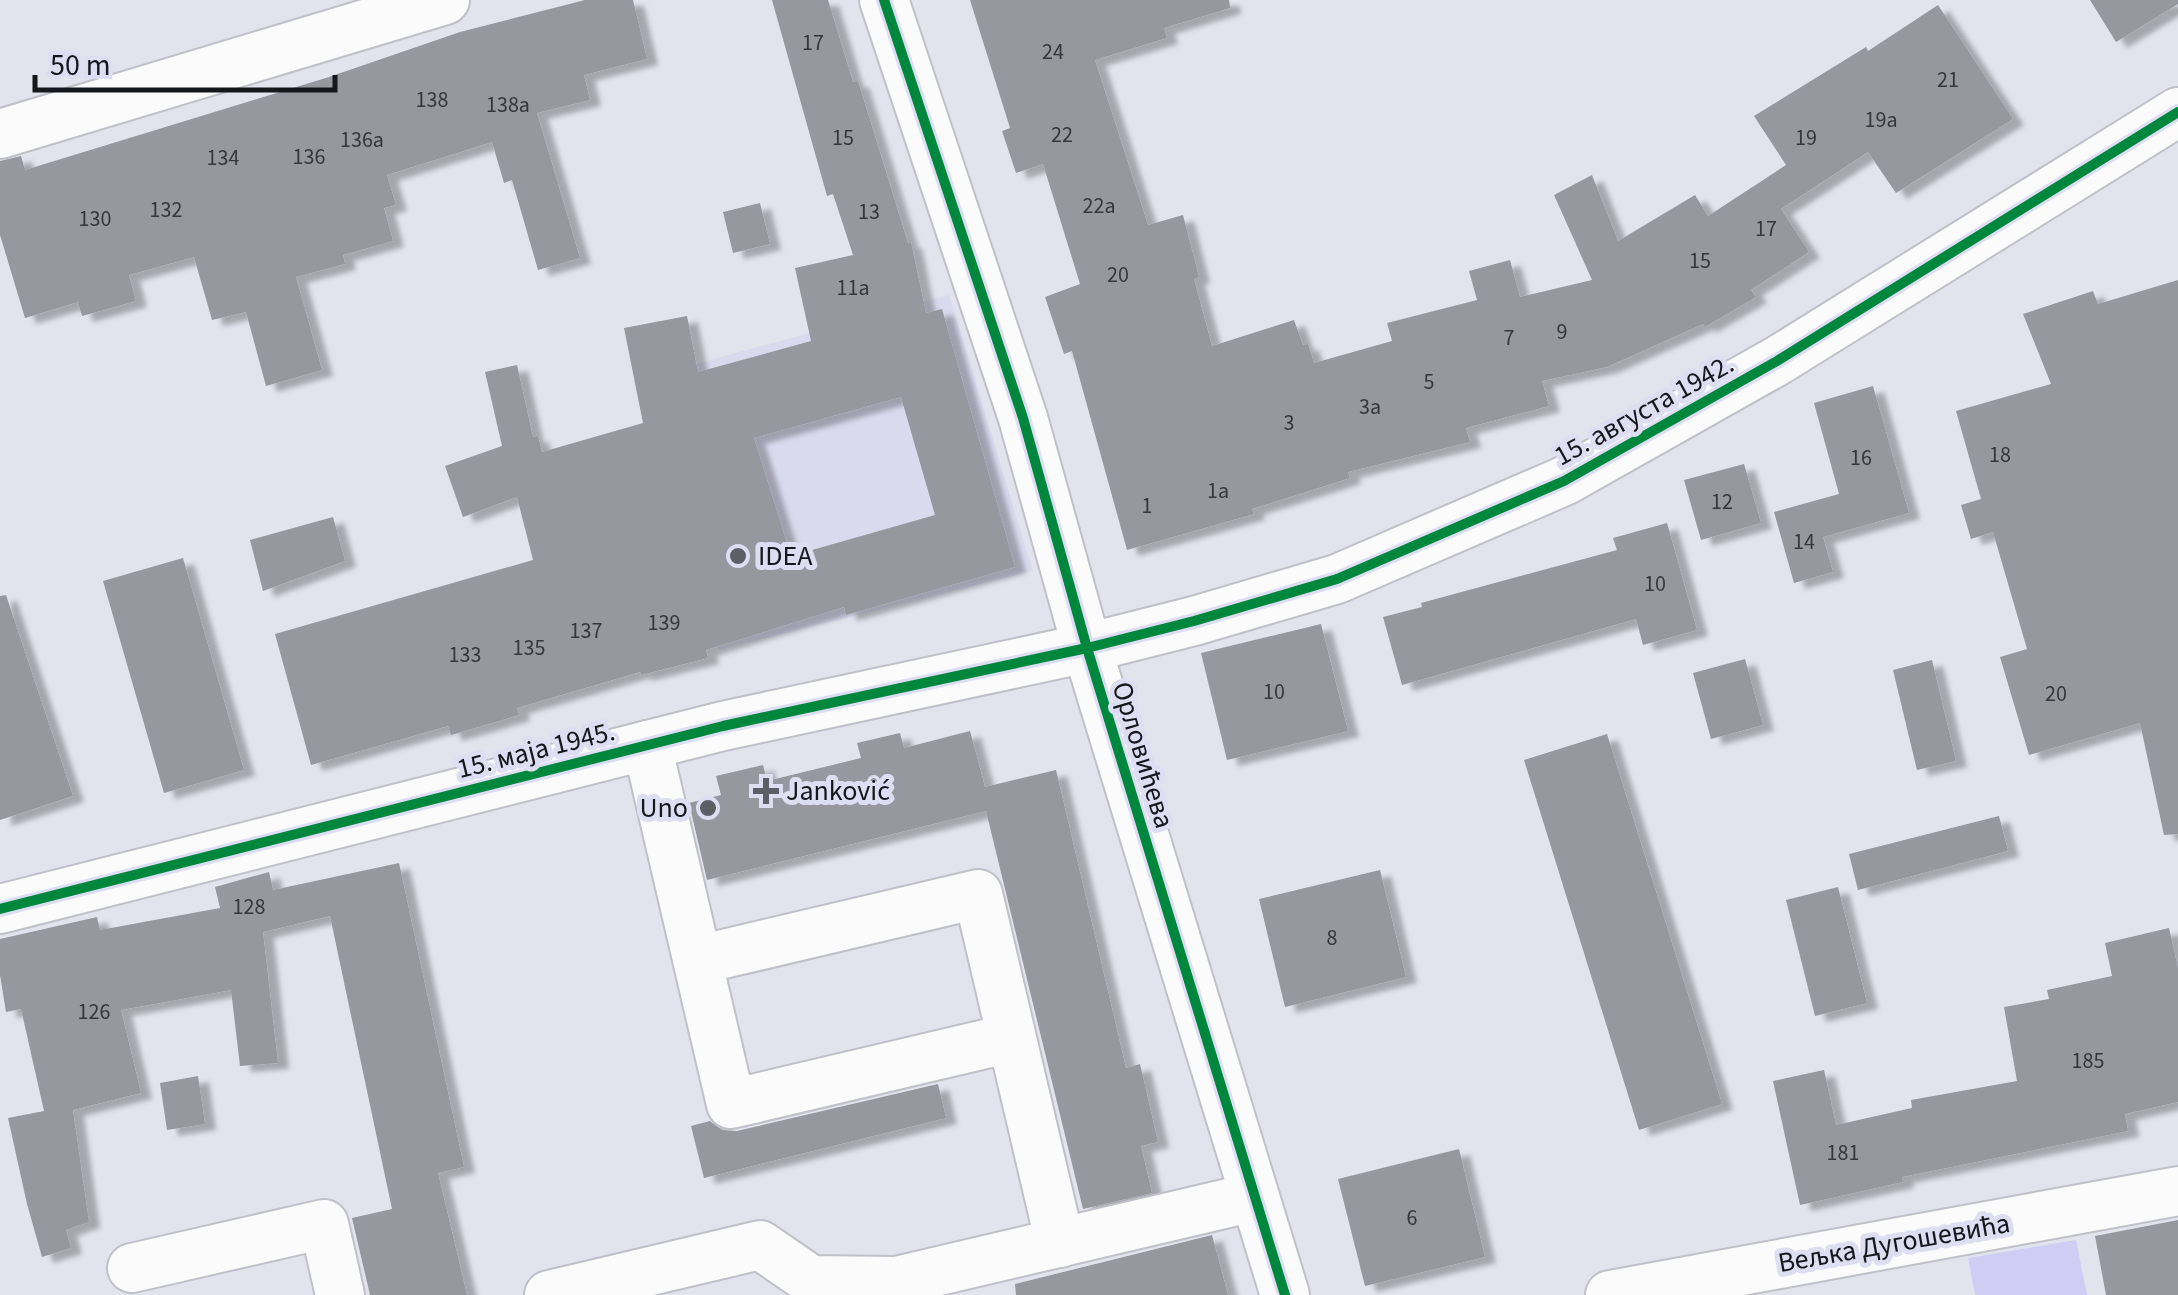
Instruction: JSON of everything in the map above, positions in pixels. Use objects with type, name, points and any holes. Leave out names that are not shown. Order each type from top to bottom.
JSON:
[{"type":"street","points":[[2,128],[445,0]]},
{"type":"street","name":"Орловићева","points":[[884,0],[1023,418],[1086,648],[1285,1295]]},
{"type":"street","name":"15. августа 1942.","points":[[1086,648],[1337,579],[1564,481],[1777,361],[2178,112]]},
{"type":"street","name":"15. маја 1945.","points":[[0,909],[647,745],[1086,648]]},
{"type":"street","points":[[647,745],[732,1104],[1012,1038]]},
{"type":"street","points":[[698,960],[978,894],[1060,1243]]},
{"type":"street","name":"Вељка Дугошевића","points":[[1610,1295],[1753,1282],[2178,1192]]},
{"type":"street","points":[[549,1295],[760,1246],[811,1280],[896,1281],[1254,1197]]},
{"type":"street","points":[[132,1268],[324,1224],[340,1295]]},
{"type":"shaded area","points":[[949,295],[1033,571],[718,650],[633,381]]},
{"type":"shaded area","points":[[2076,1240],[2087,1295],[1975,1295],[1968,1258]]},
{"type":"building","points":[[585,0],[633,0],[647,59],[584,75],[590,100],[537,113],[580,258],[538,270],[512,180],[504,183],[492,142],[387,175],[396,205],[384,208],[393,241],[343,255],[345,264],[296,277],[322,370],[266,386],[246,312],[212,320],[194,257],[129,275],[136,301],[82,316],[78,302],[25,318],[0,235],[0,161],[21,156],[25,170],[329,77],[460,32]]},
{"type":"building","points":[[772,0],[828,0],[853,82],[858,81],[908,243],[911,242],[926,313],[942,309],[1015,567],[846,615],[844,607],[706,650],[708,658],[641,675],[640,672],[517,708],[519,715],[451,735],[448,726],[311,765],[275,634],[533,560],[517,497],[463,517],[445,466],[502,446],[485,372],[517,365],[533,437],[538,436],[542,452],[643,423],[624,328],[687,316],[698,372],[811,341],[795,268],[853,255],[833,194],[827,196]],"holes":[[[901,397],[935,515],[791,556],[754,438]]]},
{"type":"building","points":[[970,0],[1229,0],[1230,8],[1164,28],[1167,38],[1095,60],[1148,225],[1183,215],[1199,277],[1194,279],[1212,346],[1294,320],[1314,363],[1392,341],[1387,323],[1477,300],[1469,271],[1510,260],[1520,297],[1592,280],[1554,195],[1592,175],[1618,241],[1695,195],[1708,216],[1786,165],[1754,116],[1866,47],[1868,51],[1938,5],[2013,119],[1896,193],[1868,152],[1781,209],[1809,252],[1751,290],[1756,297],[1705,327],[1703,324],[1607,367],[1542,381],[1549,406],[1466,428],[1470,442],[1348,472],[1350,478],[1252,509],[1254,514],[1127,550],[1072,351],[1064,354],[1045,297],[1080,284],[1043,164],[1016,173],[1002,131],[1010,128]]},
{"type":"building","points":[[2090,0],[2178,0],[2178,4],[2116,42]]},
{"type":"building","points":[[760,203],[770,244],[733,253],[723,212]]},
{"type":"building","points":[[2178,280],[2178,834],[2164,835],[2140,723],[2029,755],[2000,657],[2027,649],[1993,532],[1971,539],[1961,505],[1981,499],[1956,411],[2051,384],[2023,314],[2093,291],[2098,304]]},
{"type":"building","points":[[1873,386],[1909,513],[1823,537],[1833,572],[1794,583],[1774,512],[1839,494],[1814,403]]},
{"type":"building","points":[[1744,464],[1761,523],[1701,540],[1684,480]]},
{"type":"building","points":[[333,517],[345,561],[263,591],[250,540]]},
{"type":"building","points":[[1667,523],[1697,630],[1643,645],[1636,619],[1402,685],[1383,617],[1617,550],[1613,538]]},
{"type":"building","points":[[183,558],[244,770],[164,793],[103,581]]},
{"type":"building","points":[[6,595],[73,796],[0,820],[0,596]]},
{"type":"building","points":[[1321,624],[1348,731],[1227,760],[1201,653]]},
{"type":"building","points":[[1745,659],[1763,725],[1711,739],[1693,673]]},
{"type":"building","points":[[1932,660],[1956,761],[1917,770],[1893,670]]},
{"type":"building","points":[[970,731],[985,787],[1056,770],[1126,1068],[1140,1064],[1158,1142],[1141,1146],[1152,1193],[1083,1209],[986,811],[707,880],[689,803],[721,795],[716,776],[763,765],[767,781],[861,758],[857,743],[900,733],[904,748]]},
{"type":"building","points":[[1607,734],[1722,1104],[1639,1130],[1524,760]]},
{"type":"building","points":[[1999,816],[2008,851],[1858,890],[1849,854]]},
{"type":"building","points":[[399,863],[464,1167],[438,1173],[467,1295],[370,1295],[352,1218],[392,1209],[330,916],[263,932],[278,1063],[240,1066],[231,990],[121,1010],[141,1093],[73,1110],[89,1222],[66,1230],[71,1248],[42,1257],[8,1118],[44,1111],[21,1009],[6,1012],[0,939],[97,917],[100,930],[220,908],[215,887],[269,872],[273,890]]},
{"type":"building","points":[[1380,870],[1406,977],[1285,1007],[1259,899]]},
{"type":"building","points":[[1838,887],[1867,1003],[1815,1016],[1786,900]]},
{"type":"building","points":[[2169,928],[2178,968],[2178,1102],[2125,1114],[2128,1131],[1902,1177],[1903,1182],[1800,1205],[1773,1081],[1824,1070],[1836,1125],[1912,1108],[1911,1100],[2017,1081],[2004,1007],[2049,999],[2047,990],[2112,976],[2105,943]]},
{"type":"building","points":[[198,1076],[205,1124],[167,1130],[160,1083]]},
{"type":"building","points":[[938,1084],[946,1118],[704,1178],[691,1126],[710,1121],[722,1130],[737,1131]]},
{"type":"building","points":[[1459,1149],[1485,1257],[1365,1286],[1338,1179]]},
{"type":"building","points":[[2178,1220],[2178,1295],[2106,1295],[2095,1236]]},
{"type":"building","points":[[1212,1235],[1228,1295],[1016,1295],[1015,1284]]},
{"type":"cycle path","points":[[884,0],[1023,418],[1087,648],[1285,1295]]},
{"type":"cycle path","points":[[0,909],[723,726],[1087,648],[1337,579],[1564,481],[1777,361],[2178,112]]},
{"type":"place","name":"IDEA","points":[[738,556]]},
{"type":"place","name":"Janković","points":[[766,791]]},
{"type":"place","name":"Uno","points":[[708,808]]}]
